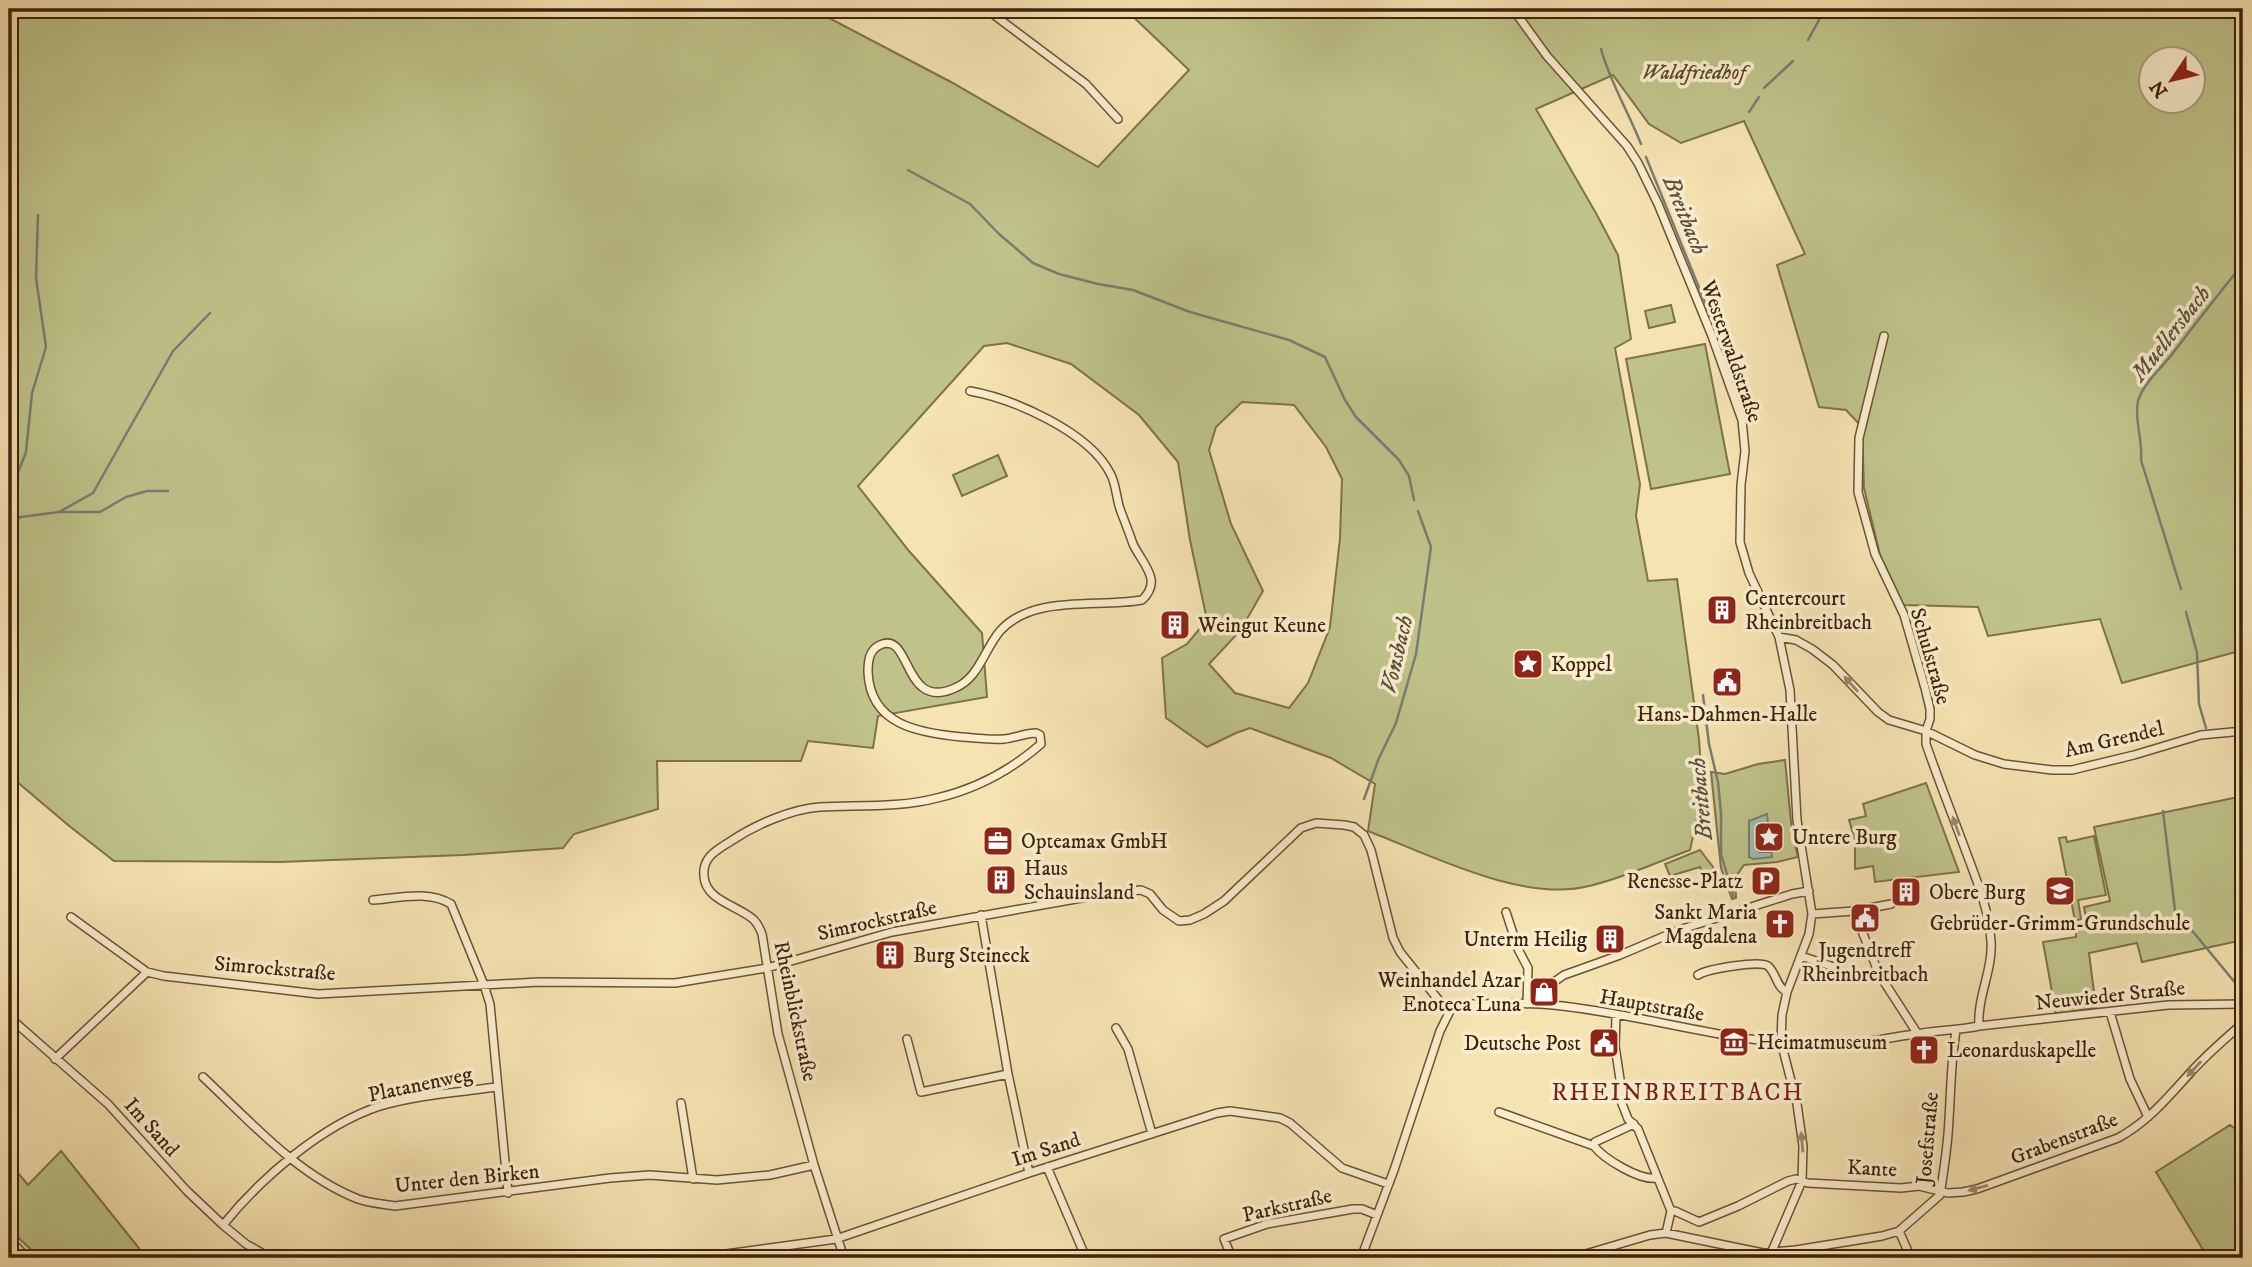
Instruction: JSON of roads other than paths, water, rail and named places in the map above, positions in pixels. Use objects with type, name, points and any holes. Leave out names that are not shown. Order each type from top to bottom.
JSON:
[{"type":"street","points":[[986,9],[1086,84],[1118,119]]},
{"type":"street","name":"Westerwaldstraße","points":[[1513,9],[1547,56],[1627,145],[1658,204],[1712,336],[1742,420],[1745,451],[1741,485],[1740,542],[1749,573],[1779,637],[1790,690],[1797,820],[1812,914],[1809,934],[1787,992],[1782,1015],[1781,1042],[1797,1104],[1803,1146],[1801,1181],[1770,1255]]},
{"type":"street","name":"Schulstraße","points":[[1884,336],[1859,438],[1858,492],[1875,554],[1904,615],[1930,709],[1926,744],[1981,893],[1989,928],[1991,953],[1988,978],[1979,1010],[1979,1026]]},
{"type":"street","name":"Rheinblickstraße","points":[[844,1258],[814,1165],[778,1034],[762,934],[756,922],[709,890],[704,879],[705,864],[711,853],[752,827],[818,807],[847,808],[908,803],[957,792],[998,775],[1041,744],[1040,735],[1035,733],[985,739],[935,734],[896,721],[881,709],[869,684],[868,658],[872,650],[884,643],[892,644],[899,650],[919,685],[928,692],[939,694],[957,688],[970,679],[1001,631],[1030,610],[1074,603],[1122,603],[1142,600],[1151,588],[1153,580],[1134,545],[1111,475],[1101,459],[1049,419],[1008,400],[970,391]]},
{"type":"street","name":"Am Grendel","points":[[1779,637],[1796,640],[1812,649],[1833,665],[1889,720],[1926,731],[1975,755],[2004,764],[2072,770],[2201,735],[2243,731]]},
{"type":"street","name":"Simrockstraße","points":[[71,917],[147,972],[318,994],[539,982],[675,983],[767,968],[892,932],[1141,890],[1152,896],[1163,910],[1179,921],[1190,920],[1224,901],[1301,828],[1316,823],[1353,827],[1368,841],[1393,938],[1400,952],[1449,1013]]},
{"type":"street","points":[[1553,1005],[1553,985],[1559,978],[1651,940],[1809,891]]},
{"type":"street","points":[[373,900],[427,896],[439,897],[451,904],[490,1004],[508,1192]]},
{"type":"street","points":[[1812,914],[1854,911],[1891,904]]},
{"type":"street","points":[[1854,911],[1879,974],[1915,1034]]},
{"type":"street","points":[[1506,912],[1518,949],[1528,968],[1527,1004]]},
{"type":"street","points":[[981,915],[1008,1074],[1029,1172]]},
{"type":"street","points":[[1801,956],[1834,967],[1851,979]]},
{"type":"street","points":[[1698,975],[1721,968],[1762,964],[1769,968],[1781,989],[1787,992]]},
{"type":"street","points":[[55,1059],[147,972]]},
{"type":"street","name":"Hauptstraße","points":[[1449,1013],[1451,1009],[1462,1004],[1553,1005],[1707,1033],[1826,1045],[1855,1044],[1979,1026]]},
{"type":"street","name":"Neuwieder Straße","points":[[1979,1026],[2168,1005],[2243,1004]]},
{"type":"street","points":[[2110,1012],[2130,1079],[2148,1117]]},
{"type":"street","points":[[1361,1258],[1440,1031],[1449,1013]]},
{"type":"street","points":[[1616,1016],[1615,1046],[1621,1086],[1619,1096],[1628,1119],[1634,1124],[1671,1211],[1666,1233]]},
{"type":"street","name":"Im Sand","points":[[9,1017],[108,1104],[187,1191],[223,1225],[246,1244],[271,1258]]},
{"type":"street","name":"Grabenstraße","points":[[1941,1191],[1963,1192],[1996,1183],[2133,1130],[2243,1023]]},
{"type":"street","points":[[1115,1028],[1128,1049],[1152,1134]]},
{"type":"street","name":"Josefstraße","points":[[1572,1258],[1650,1235],[1666,1233],[1770,1255],[1786,1255],[1899,1231],[1937,1199],[1941,1191],[1956,1031]]},
{"type":"street","points":[[907,1039],[921,1092],[1008,1074]]},
{"type":"street","name":"Unter den Birken","points":[[203,1077],[291,1158],[324,1183],[360,1200],[395,1206],[610,1178],[650,1175],[717,1180],[770,1175],[814,1165]]},
{"type":"street","name":"Platanenweg","points":[[223,1225],[291,1158],[333,1127],[380,1106],[497,1087]]},
{"type":"street","points":[[681,1103],[693,1179]]},
{"type":"street","name":"Im Sand","points":[[697,1258],[836,1239],[1029,1172],[1230,1111],[1280,1118],[1290,1123],[1342,1168],[1388,1184]]},
{"type":"street","points":[[1499,1112],[1594,1146],[1603,1155],[1648,1180],[1657,1178]]},
{"type":"street","points":[[1594,1146],[1601,1138],[1634,1124]]},
{"type":"street","points":[[1047,1167],[1086,1258]]},
{"type":"street","points":[[1671,1211],[1699,1222],[1788,1181],[1801,1181]]},
{"type":"street","name":"Kante","points":[[1801,1181],[1901,1188],[1919,1186],[1941,1191]]},
{"type":"street","name":"Parkstraße","points":[[1232,1258],[1224,1239],[1266,1224],[1353,1209],[1362,1209],[1377,1215]]},
{"type":"street","points":[[1899,1231],[1911,1258]]},
{"type":"street","points":[[9,1239],[27,1258]]},
{"type":"water","points":[[1767,814],[1768,823],[1756,827],[1759,852],[1771,850],[1772,857],[1753,859],[1749,857],[1749,821]]},
{"type":"waterway","points":[[1808,40],[1825,9]]},
{"type":"waterway","name":"Breitbach","points":[[1601,49],[1641,144]]},
{"type":"waterway","points":[[1764,88],[1793,61]]},
{"type":"waterway","points":[[1749,112],[1759,97]]},
{"type":"waterway","name":"Breitbach","points":[[1646,157],[1713,322]]},
{"type":"waterway","points":[[908,170],[970,204],[1033,263],[1059,274],[1133,290],[1190,312],[1289,340],[1325,357],[1356,417],[1399,460],[1409,476],[1414,500]]},
{"type":"waterway","points":[[9,490],[26,452],[32,393],[46,347],[36,278],[38,215]]},
{"type":"waterway","name":"Muellersbach","points":[[2181,589],[2141,460],[2138,401],[2148,382],[2243,264]]},
{"type":"waterway","points":[[9,522],[21,517],[59,512],[93,493],[173,351],[210,313]]},
{"type":"waterway","points":[[60,512],[100,512],[126,497],[147,491],[168,491]]},
{"type":"waterway","name":"Vonsbach","points":[[1364,799],[1396,723],[1416,654],[1431,547],[1418,511]]},
{"type":"waterway","name":"Muellersbach","points":[[2186,612],[2197,653],[2199,704],[2206,728]]},
{"type":"waterway","name":"Breitbach","points":[[1703,695],[1709,744],[1718,782],[1721,854],[1734,898]]},
{"type":"waterway","name":"Muellersbach","points":[[2163,811],[2175,910],[2242,991]]},
{"type":"place","name":"Centercourt Rheinbreitbach","points":[[1722,610]]},
{"type":"place","name":"Weingut Keune","points":[[1175,625]]},
{"type":"place","name":"Koppel","points":[[1528,664]]},
{"type":"place","name":"Hans-Dahmen-Halle","points":[[1727,682]]},
{"type":"place","name":"Untere Burg","points":[[1769,837]]},
{"type":"place","name":"Opteamax GmbH","points":[[998,841]]},
{"type":"place","name":"Haus Schauinsland","points":[[1001,880]]},
{"type":"place","name":"Renesse-Platz","points":[[1766,881]]},
{"type":"place","name":"Gebrüder-Grimm-Grundschule","points":[[2060,891]]},
{"type":"place","name":"Obere Burg","points":[[1906,892]]},
{"type":"place","name":"Jugendtreff Rheinbreitbach","points":[[1865,918]]},
{"type":"place","name":"Sankt Maria Magdalena","points":[[1780,924]]},
{"type":"place","name":"Unterm Heilig","points":[[1610,939]]},
{"type":"place","name":"Burg Steineck","points":[[890,955]]},
{"type":"place","name":"Weinhandel Azar Enoteca Luna","points":[[1544,992]]},
{"type":"place","name":"Heimatmuseum","points":[[1734,1042]]},
{"type":"place","name":"Deutsche Post","points":[[1604,1043]]},
{"type":"place","name":"Leonarduskapelle","points":[[1924,1050]]},
{"type":"district","name":"RHEINBREITBACH","points":[[1678,1092]]},
{"type":"park label","name":"Waldfriedhof","points":[[1694,72]]}]
